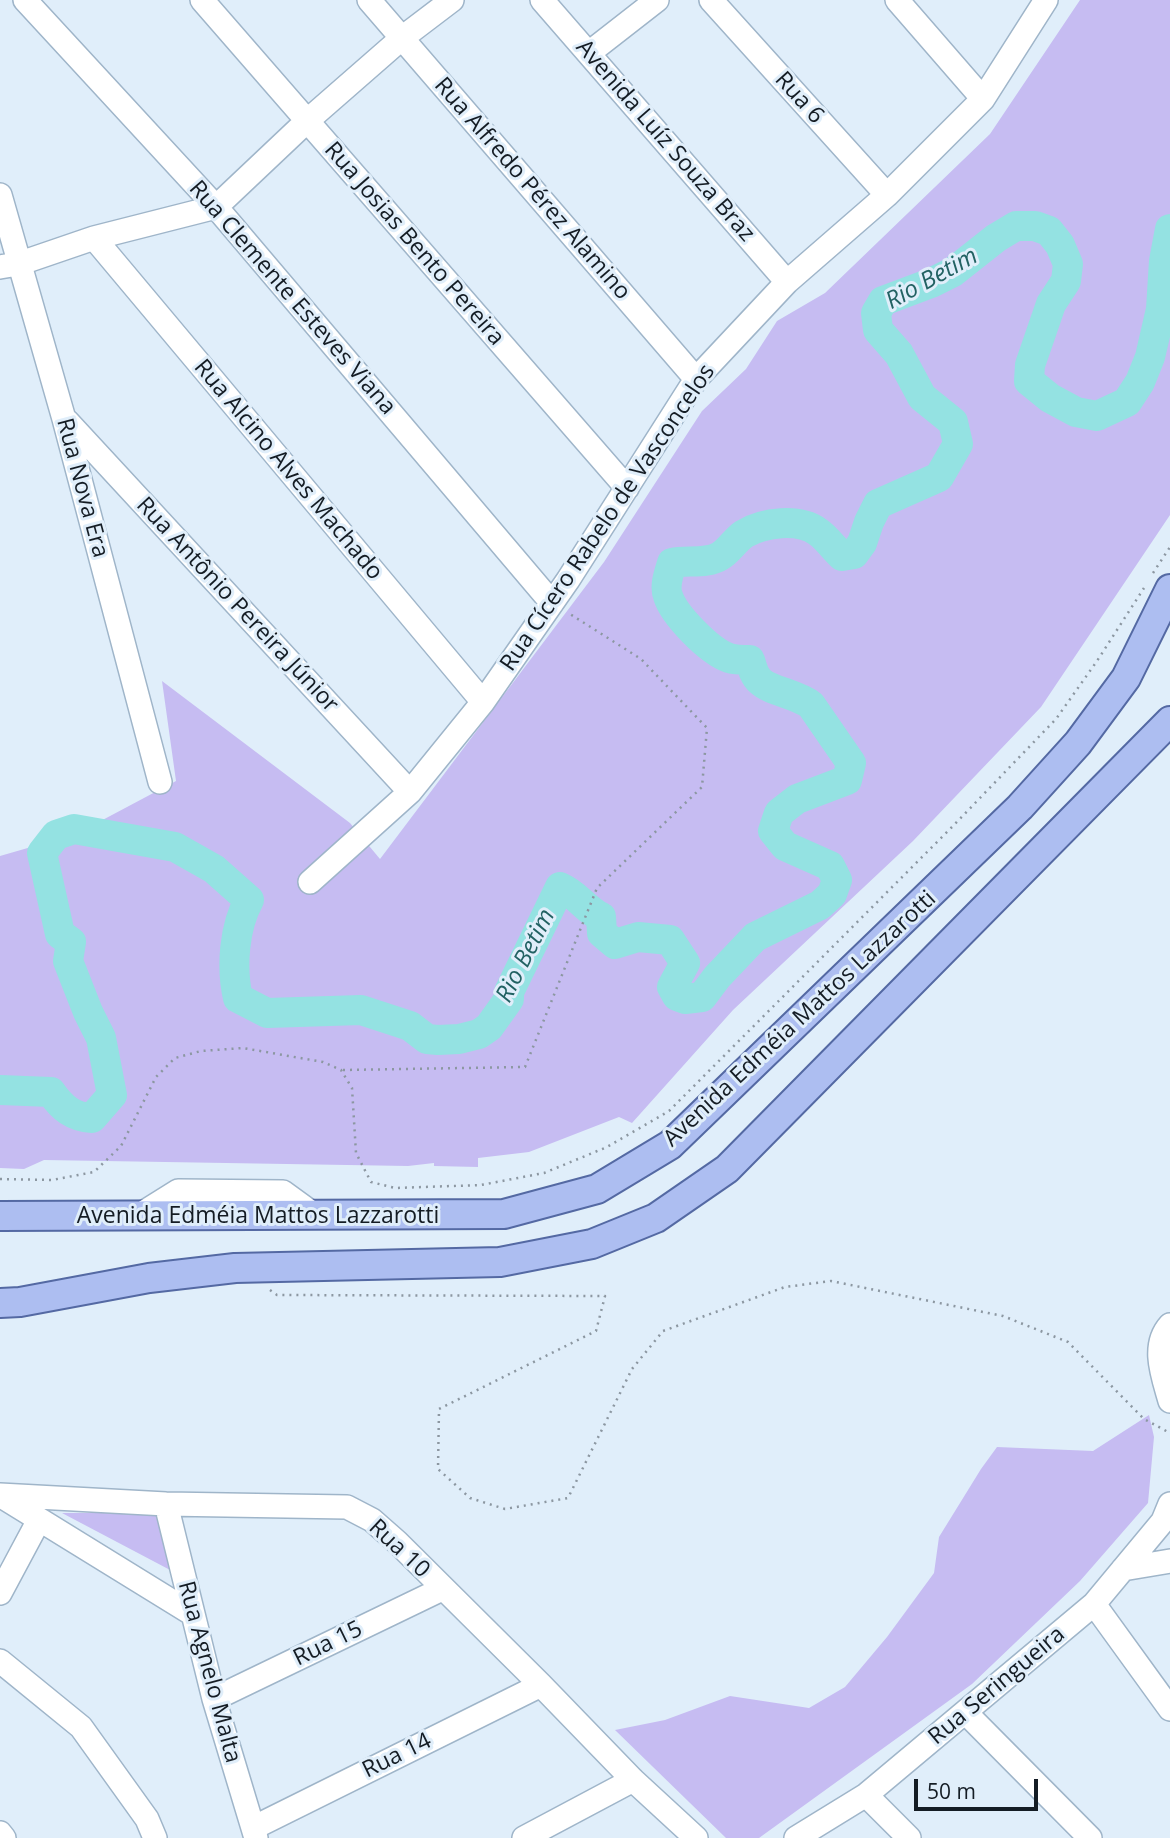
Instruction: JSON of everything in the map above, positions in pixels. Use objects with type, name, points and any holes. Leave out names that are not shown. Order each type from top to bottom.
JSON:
[{"type":"main road","name":"Avenida Edméia Mattos Lazzarotti","points":[[0,1216],[504,1214],[597,1189],[670,1145],[1020,807],[1070,752],[1126,678],[1156,582]]},
{"type":"main road","name":"Avenida Edméia Mattos Lazzarotti","points":[[0,1303],[20,1302],[149,1278],[234,1268],[500,1262],[592,1244],[656,1218],[727,1169],[1170,721]]},
{"type":"street","name":"Rua Clemente Esteves Viana","points":[[25,0],[216,207],[552,603]]},
{"type":"street","name":"Rua Josias Bento Pereira","points":[[202,0],[627,488]]},
{"type":"street","name":"Rua Alfredo Pérez Alamino","points":[[369,0],[696,379]]},
{"type":"street","points":[[9,265],[94,238],[216,207],[307,121],[402,38],[452,0]]},
{"type":"street","name":"Avenida Luíz Souza Braz","points":[[542,0],[787,282]]},
{"type":"street","points":[[589,53],[657,0]]},
{"type":"street","name":"Rua 6","points":[[711,0],[887,195]]},
{"type":"street","points":[[897,0],[983,99]]},
{"type":"street","name":"Rua Cícero Rabelo de Vasconcelos","points":[[310,882],[410,792],[483,702],[552,603],[696,379],[787,282],[887,195],[983,99],[1046,0]]},
{"type":"street","name":"Rua Nova Era","points":[[0,195],[9,265],[64,419],[160,782]]},
{"type":"street","name":"Rua Alcino Alves Machado","points":[[94,238],[483,702]]},
{"type":"street","name":"Rua Antônio Pereira Júnior","points":[[64,419],[410,792]]},
{"type":"street","points":[[1170,1325],[1162,1334],[1159,1365],[1170,1401]]},
{"type":"street","points":[[0,1495],[191,1613]]},
{"type":"street","name":"Rua 10","points":[[0,1495],[166,1504],[347,1507],[372,1520],[541,1685],[633,1780],[696,1838]]},
{"type":"street","name":"Rua Agnelo Malta","points":[[166,1504],[214,1699],[254,1833]]},
{"type":"street","name":"Rua Seringueira","points":[[796,1838],[866,1795],[1094,1604],[1163,1521],[1170,1504]]},
{"type":"street","points":[[0,1593],[39,1520]]},
{"type":"street","points":[[1123,1570],[1170,1561]]},
{"type":"street","name":"Rua 15","points":[[214,1699],[442,1589]]},
{"type":"street","points":[[1094,1604],[1170,1709]]},
{"type":"street","points":[[0,1661],[81,1727],[147,1819],[155,1838]]},
{"type":"street","name":"Rua 14","points":[[254,1833],[541,1685]]},
{"type":"street","points":[[966,1713],[1090,1838]]},
{"type":"street","points":[[524,1838],[633,1780]]},
{"type":"street","points":[[866,1795],[909,1838]]},
{"type":"street","points":[[0,1833],[4,1838]]},
{"type":"path","points":[[341,1070],[352,1088],[356,1153],[371,1182],[394,1188],[481,1185],[544,1173],[607,1147],[669,1111],[1056,719],[1156,582],[1170,547]]},
{"type":"path","points":[[0,1179],[52,1180],[94,1172],[121,1146],[156,1077],[175,1058],[201,1051],[243,1048],[323,1062],[341,1070],[525,1067],[597,888],[702,787],[707,729],[642,659],[552,603]]},
{"type":"path","points":[[267,1288],[277,1295],[605,1296],[596,1331],[439,1409],[438,1469],[470,1498],[505,1509],[568,1498],[632,1370],[663,1331],[785,1287],[831,1281],[1003,1316],[1068,1342],[1144,1419],[1170,1433]]},
{"type":"shaded area","points":[[1080,0],[1170,0],[1170,515],[1041,707],[913,841],[733,1010],[632,1123],[619,1117],[529,1152],[478,1158],[478,1167],[434,1166],[434,1163],[408,1166],[44,1160],[24,1169],[0,1168],[0,856],[83,832],[176,781],[162,681],[350,823],[380,859],[604,562],[702,411],[746,369],[777,321],[825,293],[990,134]]},
{"type":"shaded area","points":[[1149,1415],[1154,1437],[1148,1503],[1080,1581],[972,1684],[759,1838],[726,1838],[615,1730],[665,1720],[730,1696],[809,1708],[845,1687],[887,1637],[934,1573],[939,1537],[997,1447],[1093,1451]]},
{"type":"shaded area","points":[[62,1513],[160,1513],[172,1571]]},
{"type":"waterway","name":"Rio Betim","points":[[0,1090],[51,1092],[68,1111],[92,1118],[112,1095],[101,1038],[68,961],[71,942],[60,934],[42,853],[56,835],[74,829],[175,847],[214,869],[249,900],[237,935],[234,961],[236,986],[238,998],[267,1013],[361,1010],[410,1026],[427,1039],[459,1039],[479,1034],[489,1027],[509,999],[509,992],[560,887],[601,917],[602,933],[615,944],[638,937],[670,940],[685,963],[672,987],[677,996],[685,999],[702,997],[755,937],[820,905],[832,894],[837,880],[830,866],[785,846],[773,831],[779,813],[797,799],[847,780],[851,763],[811,705],[764,684],[756,677],[750,660],[731,659],[721,654],[702,640],[685,622],[677,613],[667,592],[672,563],[715,558],[744,534],[781,523],[810,528],[821,534],[842,556],[854,554],[862,543],[878,504],[939,477],[958,444],[953,422],[922,397],[899,354],[878,330],[876,313],[883,301],[953,272],[996,238],[1016,226],[1035,226],[1049,231],[1060,245],[1068,264],[1066,281],[1051,304],[1030,365],[1029,381],[1050,398],[1076,412],[1097,416],[1127,402],[1140,382],[1150,357],[1161,309],[1164,261],[1170,229]]}]
